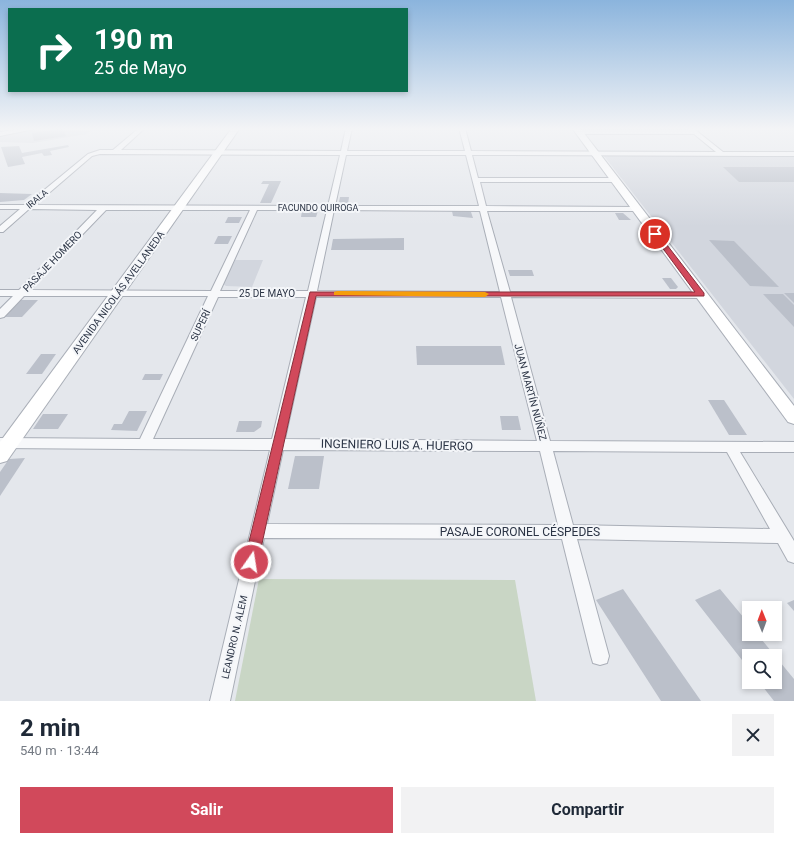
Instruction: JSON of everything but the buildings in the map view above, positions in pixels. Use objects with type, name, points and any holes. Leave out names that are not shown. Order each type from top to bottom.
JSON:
[{"type":"main road","name":"AVENIDA NICOLÁS AVELLANEDA","points":[[3,447],[213,161]]},
{"type":"main road","points":[[600,161],[794,418]]},
{"type":"street","name":"IRALA","points":[[0,230],[84,161]]},
{"type":"street","name":"LEANDRO N. ALEM","points":[[220,701],[342,161]]},
{"type":"street","name":"JUAN MARTÍN NÚÑEZ","points":[[471,161],[600,656]]},
{"type":"street","points":[[475,180],[615,180]]},
{"type":"street","name":"FACUNDO QUIROGA","points":[[0,206],[636,209]]},
{"type":"street","name":"PASAJE HOMERO","points":[[0,315],[104,207]]},
{"type":"street","name":"SUPERÍ","points":[[144,443],[255,207]]},
{"type":"street","name":"25 DE MAYO","points":[[0,293],[118,292],[701,295]]},
{"type":"street","name":"INGENIERO LUIS A. HUERGO","points":[[3,447],[144,443],[794,447]]},
{"type":"street","points":[[730,446],[794,556]]},
{"type":"street","name":"PASAJE CORONEL CÉSPEDES","points":[[258,531],[567,532],[782,536]]},
{"type":"shaded area","points":[[608,161],[794,161],[794,399]]},
{"type":"shaded area","points":[[235,260],[263,260],[252,287],[226,286],[223,284]]},
{"type":"green space","points":[[259,579],[515,580],[536,701],[235,701]]},
{"type":"slow traffic","points":[[337,293],[485,294]]},
{"type":"route","points":[[251,562],[313,293],[701,295],[655,234]]}]
